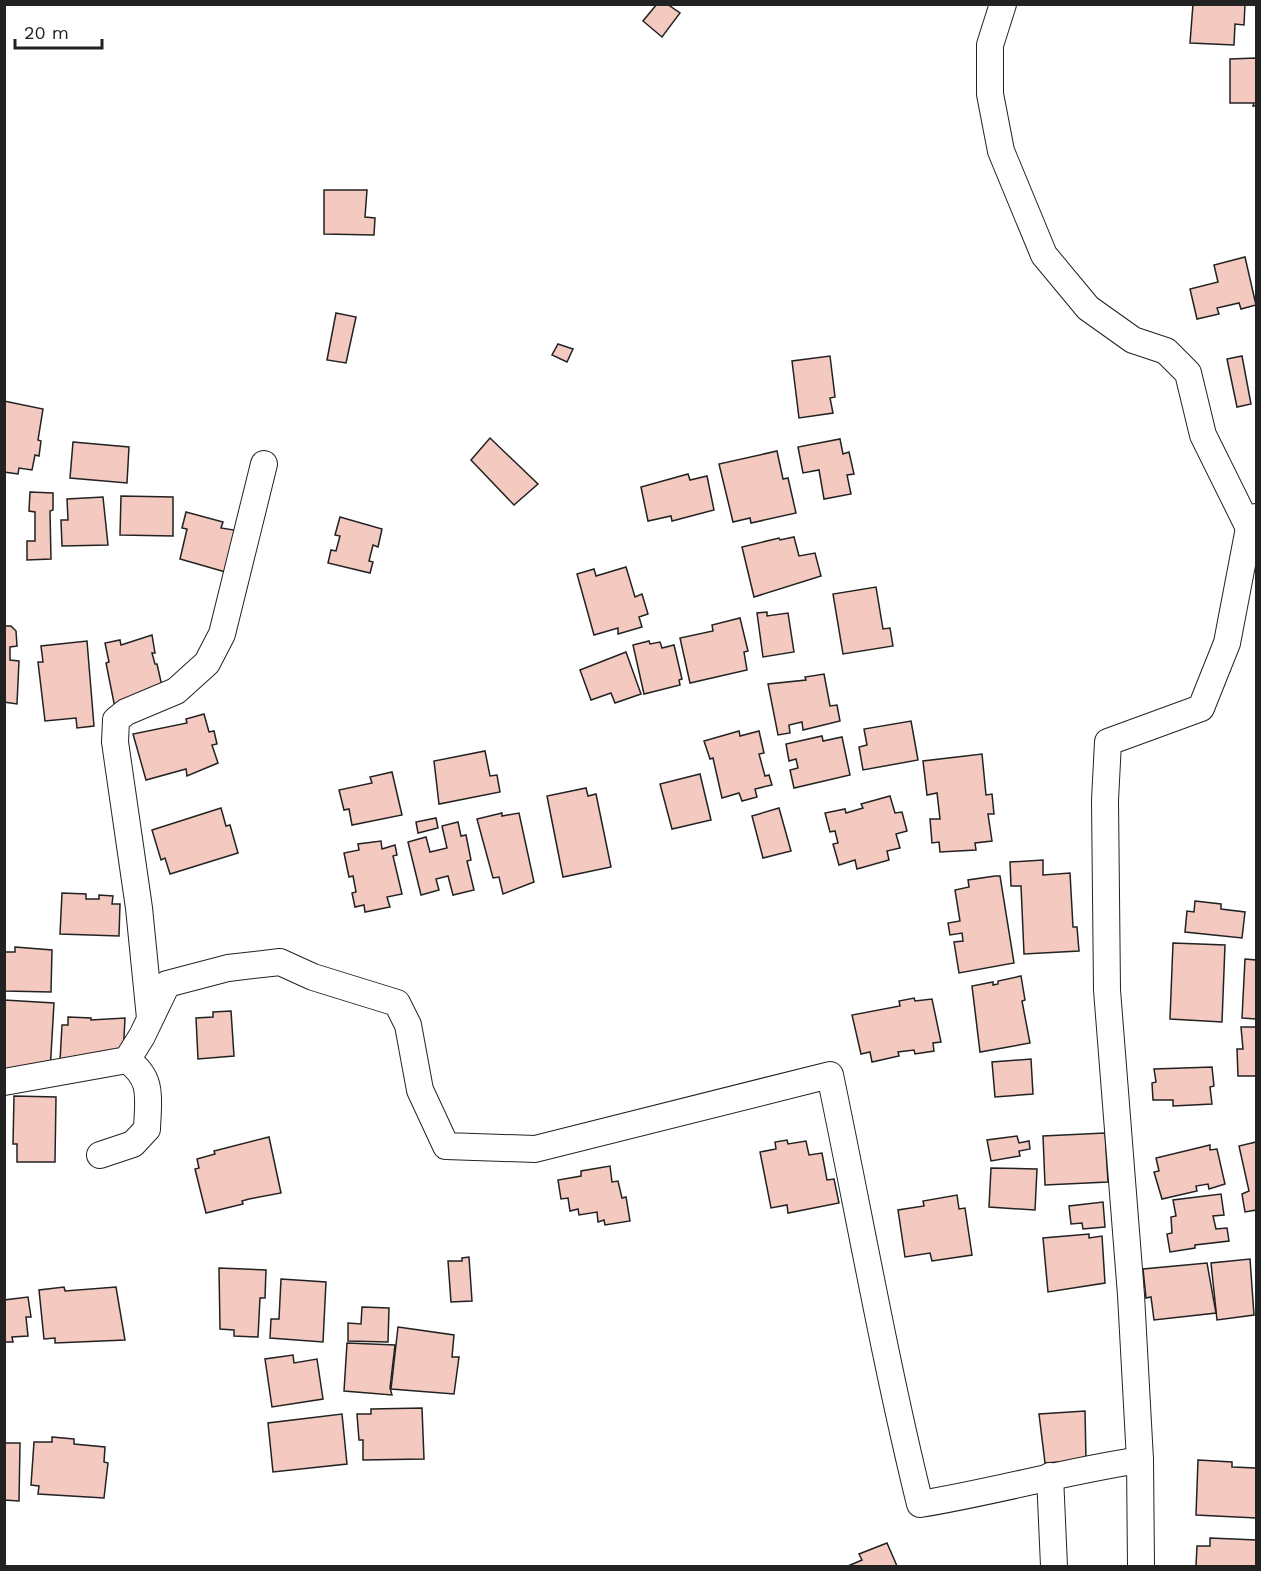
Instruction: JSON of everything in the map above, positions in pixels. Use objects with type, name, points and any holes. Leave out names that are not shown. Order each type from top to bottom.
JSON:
[{"type":"street","points":[[1003,4],[990,45],[990,94],[1001,151],[1044,255],[1088,308],[1134,340],[1166,351],[1188,373],[1203,435],[1253,522],[1227,643],[1201,708],[1108,742],[1105,800],[1107,990],[1131,1295],[1140,1460],[1141,1566]]},
{"type":"street","points":[[150,1018],[139,908],[115,742],[116,720],[126,712],[176,691],[207,663],[222,634],[264,464]]},
{"type":"street","points":[[127,1060],[142,1036],[167,984],[228,968],[280,962],[313,977],[398,1003],[408,1025],[420,1090],[446,1146],[535,1149],[830,1074],[866,1244],[892,1390],[920,1504],[976,1495],[1050,1476],[1140,1460]]},
{"type":"street","points":[[4,1082],[127,1060],[142,1070],[148,1092],[147,1129],[133,1144],[100,1155]]},
{"type":"street","points":[[1050,1476],[1054,1566]]},
{"type":"building","points":[[657,4],[667,4],[680,13],[662,37],[643,21]]},
{"type":"building","points":[[1193,4],[1245,4],[1244,25],[1235,24],[1234,45],[1190,43]]},
{"type":"building","points":[[1256,58],[1256,106],[1253,106],[1254,103],[1230,103],[1230,59]]},
{"type":"building","points":[[324,190],[367,190],[365,217],[375,218],[374,235],[324,234]]},
{"type":"building","points":[[1245,257],[1256,305],[1241,309],[1239,303],[1217,308],[1219,314],[1197,319],[1190,289],[1218,282],[1214,265]]},
{"type":"building","points":[[336,313],[356,317],[346,363],[327,360]]},
{"type":"building","points":[[558,344],[573,349],[567,362],[552,355]]},
{"type":"building","points":[[830,356],[835,397],[830,398],[833,413],[799,418],[792,361]]},
{"type":"building","points":[[1242,356],[1251,404],[1237,407],[1227,359]]},
{"type":"building","points":[[4,401],[43,409],[38,440],[41,441],[39,456],[35,455],[32,470],[19,468],[18,474],[4,472]]},
{"type":"building","points":[[490,438],[538,484],[514,505],[471,460]]},
{"type":"building","points":[[840,439],[843,454],[849,452],[854,474],[847,475],[851,494],[824,499],[819,470],[803,473],[798,447]]},
{"type":"building","points":[[73,442],[129,447],[127,483],[70,478]]},
{"type":"building","points":[[777,451],[783,479],[788,478],[796,513],[751,523],[750,518],[733,522],[719,464]]},
{"type":"building","points":[[688,474],[690,480],[707,476],[714,510],[672,521],[671,516],[648,521],[641,487]]},
{"type":"building","points":[[30,492],[53,493],[53,510],[50,511],[51,559],[27,560],[27,541],[35,541],[35,512],[29,511]]},
{"type":"building","points":[[121,496],[173,497],[173,536],[120,535]]},
{"type":"building","points":[[103,497],[108,545],[62,546],[61,520],[68,520],[67,499]]},
{"type":"building","points":[[186,512],[223,522],[221,528],[240,531],[229,573],[180,559],[187,529],[182,528]]},
{"type":"building","points":[[340,517],[382,529],[378,547],[373,545],[369,561],[373,562],[370,573],[328,563],[331,550],[336,551],[340,536],[335,535]]},
{"type":"building","points":[[794,537],[799,556],[815,553],[821,576],[754,597],[742,547],[779,538],[780,540]]},
{"type":"building","points":[[626,567],[635,597],[642,594],[648,614],[639,617],[642,627],[618,634],[618,628],[594,635],[577,574],[594,569],[596,576]]},
{"type":"building","points":[[876,587],[883,629],[890,628],[893,646],[843,654],[833,594]]},
{"type":"building","points":[[767,612],[767,616],[788,613],[794,652],[763,657],[757,613]]},
{"type":"building","points":[[740,618],[748,651],[744,652],[747,670],[690,683],[680,638],[713,631],[712,625]]},
{"type":"building","points":[[4,626],[11,626],[16,631],[17,646],[10,647],[10,660],[19,661],[17,704],[4,702]]},
{"type":"building","points":[[152,635],[155,653],[152,653],[164,695],[115,708],[106,663],[109,662],[105,643],[120,640],[121,645]]},
{"type":"building","points":[[87,641],[94,726],[77,728],[76,718],[45,721],[38,662],[43,662],[41,646]]},
{"type":"building","points":[[649,641],[650,644],[660,642],[662,648],[674,645],[682,679],[679,680],[680,685],[644,694],[633,645]]},
{"type":"building","points":[[626,652],[641,694],[615,703],[611,693],[591,700],[580,670]]},
{"type":"building","points":[[824,674],[830,706],[837,705],[840,721],[803,730],[802,722],[789,725],[790,733],[778,735],[768,684],[806,680],[805,677]]},
{"type":"building","points":[[204,714],[209,732],[214,731],[217,744],[212,745],[218,763],[187,776],[186,769],[146,780],[133,734],[187,723],[186,719]]},
{"type":"building","points":[[911,721],[918,760],[863,770],[859,747],[867,745],[864,729]]},
{"type":"building","points":[[739,731],[740,736],[759,731],[764,753],[759,754],[765,776],[769,775],[772,785],[755,789],[757,797],[742,801],[739,793],[722,798],[713,758],[710,759],[704,741]]},
{"type":"building","points":[[822,736],[823,741],[842,737],[850,775],[794,788],[790,770],[798,768],[796,759],[789,761],[786,744]]},
{"type":"building","points":[[485,751],[490,776],[497,775],[500,792],[439,804],[434,761]]},
{"type":"building","points":[[982,754],[986,795],[992,794],[994,814],[988,814],[992,841],[975,843],[976,850],[940,852],[939,842],[932,843],[930,819],[940,819],[937,793],[927,795],[923,761]]},
{"type":"building","points":[[392,772],[402,815],[352,825],[349,809],[344,810],[339,790],[372,783],[370,777]]},
{"type":"building","points":[[700,774],[711,820],[672,829],[660,784]]},
{"type":"building","points":[[586,788],[588,796],[596,794],[611,867],[563,877],[547,796]]},
{"type":"building","points":[[890,796],[895,813],[902,812],[907,831],[896,834],[900,848],[887,851],[889,860],[857,869],[855,860],[839,865],[833,844],[838,843],[835,831],[830,832],[825,813],[845,809],[846,813],[863,808],[861,804]]},
{"type":"building","points":[[221,808],[226,826],[230,825],[238,853],[170,874],[165,858],[161,860],[152,830]]},
{"type":"building","points":[[779,808],[791,851],[763,858],[752,816]]},
{"type":"building","points":[[502,813],[502,816],[519,813],[534,882],[503,894],[499,877],[493,878],[477,819]]},
{"type":"building","points":[[436,818],[438,828],[418,833],[416,822]]},
{"type":"building","points":[[458,822],[461,836],[466,835],[471,860],[467,861],[474,890],[453,895],[448,876],[436,879],[439,890],[421,895],[408,842],[426,837],[430,852],[447,848],[442,826]]},
{"type":"building","points":[[381,841],[382,849],[395,845],[397,855],[393,856],[402,894],[387,897],[390,907],[365,912],[364,905],[355,907],[352,893],[356,892],[353,876],[349,877],[344,853],[359,850],[358,844]]},
{"type":"building","points":[[1043,860],[1043,875],[1070,873],[1073,927],[1077,927],[1079,951],[1024,954],[1021,886],[1011,886],[1010,862]]},
{"type":"building","points":[[1000,876],[1014,963],[959,973],[954,942],[963,941],[962,933],[950,935],[948,923],[960,921],[955,890],[969,887],[968,880]]},
{"type":"building","points":[[62,893],[86,894],[86,899],[99,899],[99,895],[113,896],[112,904],[120,904],[119,936],[60,934]]},
{"type":"building","points":[[1195,901],[1221,904],[1221,909],[1245,912],[1242,938],[1185,932],[1187,911],[1194,912]]},
{"type":"building","points":[[1173,943],[1225,945],[1222,1022],[1170,1019]]},
{"type":"building","points":[[15,947],[52,950],[51,992],[4,991],[4,952],[15,952]]},
{"type":"building","points":[[1245,959],[1256,960],[1256,1019],[1242,1018]]},
{"type":"building","points":[[1021,976],[1025,1000],[1022,1001],[1030,1043],[980,1052],[972,986],[993,982],[993,985],[998,984],[998,981]]},
{"type":"building","points":[[914,998],[915,1001],[932,999],[941,1042],[933,1043],[934,1051],[915,1054],[914,1050],[898,1052],[899,1056],[872,1062],[870,1052],[861,1054],[852,1015],[900,1006],[899,1001]]},
{"type":"building","points":[[4,1000],[54,1003],[50,1072],[4,1072]]},
{"type":"building","points":[[231,1011],[234,1056],[198,1059],[196,1018],[213,1017],[213,1012]]},
{"type":"building","points":[[68,1017],[91,1018],[91,1020],[125,1018],[123,1057],[75,1056],[75,1061],[60,1061],[62,1025],[68,1025]]},
{"type":"building","points":[[1241,1027],[1256,1027],[1256,1076],[1238,1076],[1237,1049],[1243,1049]]},
{"type":"building","points":[[1031,1059],[1033,1094],[995,1097],[992,1062]]},
{"type":"building","points":[[1212,1067],[1214,1086],[1210,1087],[1212,1104],[1173,1106],[1173,1100],[1153,1100],[1152,1083],[1156,1082],[1154,1069]]},
{"type":"building","points":[[14,1096],[56,1097],[55,1162],[17,1162],[17,1144],[13,1144]]},
{"type":"building","points":[[1105,1133],[1108,1182],[1045,1185],[1043,1136]]},
{"type":"building","points":[[1017,1136],[1019,1143],[1029,1141],[1030,1149],[1019,1151],[1020,1156],[991,1161],[987,1140]]},
{"type":"building","points":[[269,1137],[281,1193],[249,1199],[242,1201],[243,1204],[206,1213],[195,1169],[199,1168],[197,1159],[215,1154],[214,1151]]},
{"type":"building","points":[[787,1140],[788,1144],[806,1141],[809,1155],[822,1153],[827,1180],[834,1179],[839,1203],[788,1213],[787,1205],[771,1208],[760,1152],[776,1149],[775,1142]]},
{"type":"building","points":[[1256,1142],[1256,1210],[1245,1212],[1242,1194],[1249,1191],[1239,1146]]},
{"type":"building","points":[[1210,1145],[1210,1150],[1217,1149],[1225,1184],[1209,1189],[1208,1184],[1196,1186],[1197,1191],[1162,1199],[1154,1172],[1159,1171],[1156,1158]]},
{"type":"building","points":[[610,1166],[612,1182],[618,1181],[622,1198],[626,1197],[630,1221],[605,1225],[604,1220],[598,1222],[597,1212],[579,1215],[578,1209],[570,1211],[568,1198],[561,1199],[558,1180],[581,1176],[581,1171]]},
{"type":"building","points":[[991,1168],[1037,1169],[1035,1210],[989,1207]]},
{"type":"building","points":[[1221,1194],[1224,1215],[1213,1216],[1216,1229],[1227,1228],[1229,1241],[1195,1245],[1195,1248],[1170,1252],[1167,1234],[1172,1233],[1171,1217],[1176,1216],[1173,1200]]},
{"type":"building","points":[[957,1195],[959,1209],[965,1208],[972,1255],[932,1261],[930,1253],[905,1257],[898,1210],[924,1206],[923,1201]]},
{"type":"building","points":[[1103,1202],[1105,1227],[1083,1229],[1082,1223],[1071,1224],[1069,1206]]},
{"type":"building","points":[[1089,1234],[1089,1238],[1102,1236],[1105,1283],[1048,1292],[1043,1238]]},
{"type":"building","points":[[469,1257],[472,1301],[451,1302],[448,1261],[462,1261],[462,1258]]},
{"type":"building","points":[[1250,1259],[1254,1315],[1217,1320],[1211,1263]]},
{"type":"building","points":[[1207,1263],[1216,1313],[1154,1320],[1151,1297],[1146,1298],[1143,1269]]},
{"type":"building","points":[[219,1268],[266,1270],[265,1298],[260,1298],[258,1337],[234,1336],[234,1330],[220,1329]]},
{"type":"building","points":[[281,1279],[326,1282],[323,1342],[270,1338],[271,1319],[279,1319]]},
{"type":"building","points":[[64,1287],[65,1291],[116,1287],[125,1340],[55,1343],[55,1338],[44,1339],[39,1290]]},
{"type":"building","points":[[28,1297],[31,1317],[26,1317],[28,1336],[12,1337],[13,1342],[4,1342],[4,1300]]},
{"type":"building","points":[[362,1307],[389,1308],[388,1342],[348,1341],[348,1323],[361,1324]]},
{"type":"building","points":[[398,1327],[454,1335],[452,1357],[459,1357],[454,1394],[391,1389]]},
{"type":"building","points":[[347,1343],[395,1345],[390,1388],[392,1395],[344,1391]]},
{"type":"building","points":[[293,1355],[294,1363],[317,1359],[323,1399],[272,1407],[265,1359]]},
{"type":"building","points":[[422,1408],[424,1459],[363,1460],[363,1440],[359,1440],[357,1414],[371,1414],[371,1409]]},
{"type":"building","points":[[1085,1411],[1086,1460],[1045,1463],[1039,1414]]},
{"type":"building","points":[[342,1414],[347,1464],[273,1472],[268,1423]]},
{"type":"building","points":[[52,1437],[74,1439],[74,1444],[105,1447],[104,1462],[108,1463],[104,1498],[38,1494],[39,1486],[31,1485],[34,1442],[52,1442]]},
{"type":"building","points":[[4,1443],[20,1443],[19,1501],[4,1500]]},
{"type":"building","points":[[1198,1460],[1232,1462],[1232,1467],[1256,1468],[1256,1518],[1196,1515]]},
{"type":"building","points":[[1210,1538],[1256,1540],[1256,1566],[1196,1566],[1197,1546],[1210,1546]]},
{"type":"building","points":[[887,1543],[897,1566],[848,1566],[862,1560],[859,1554]]}]
